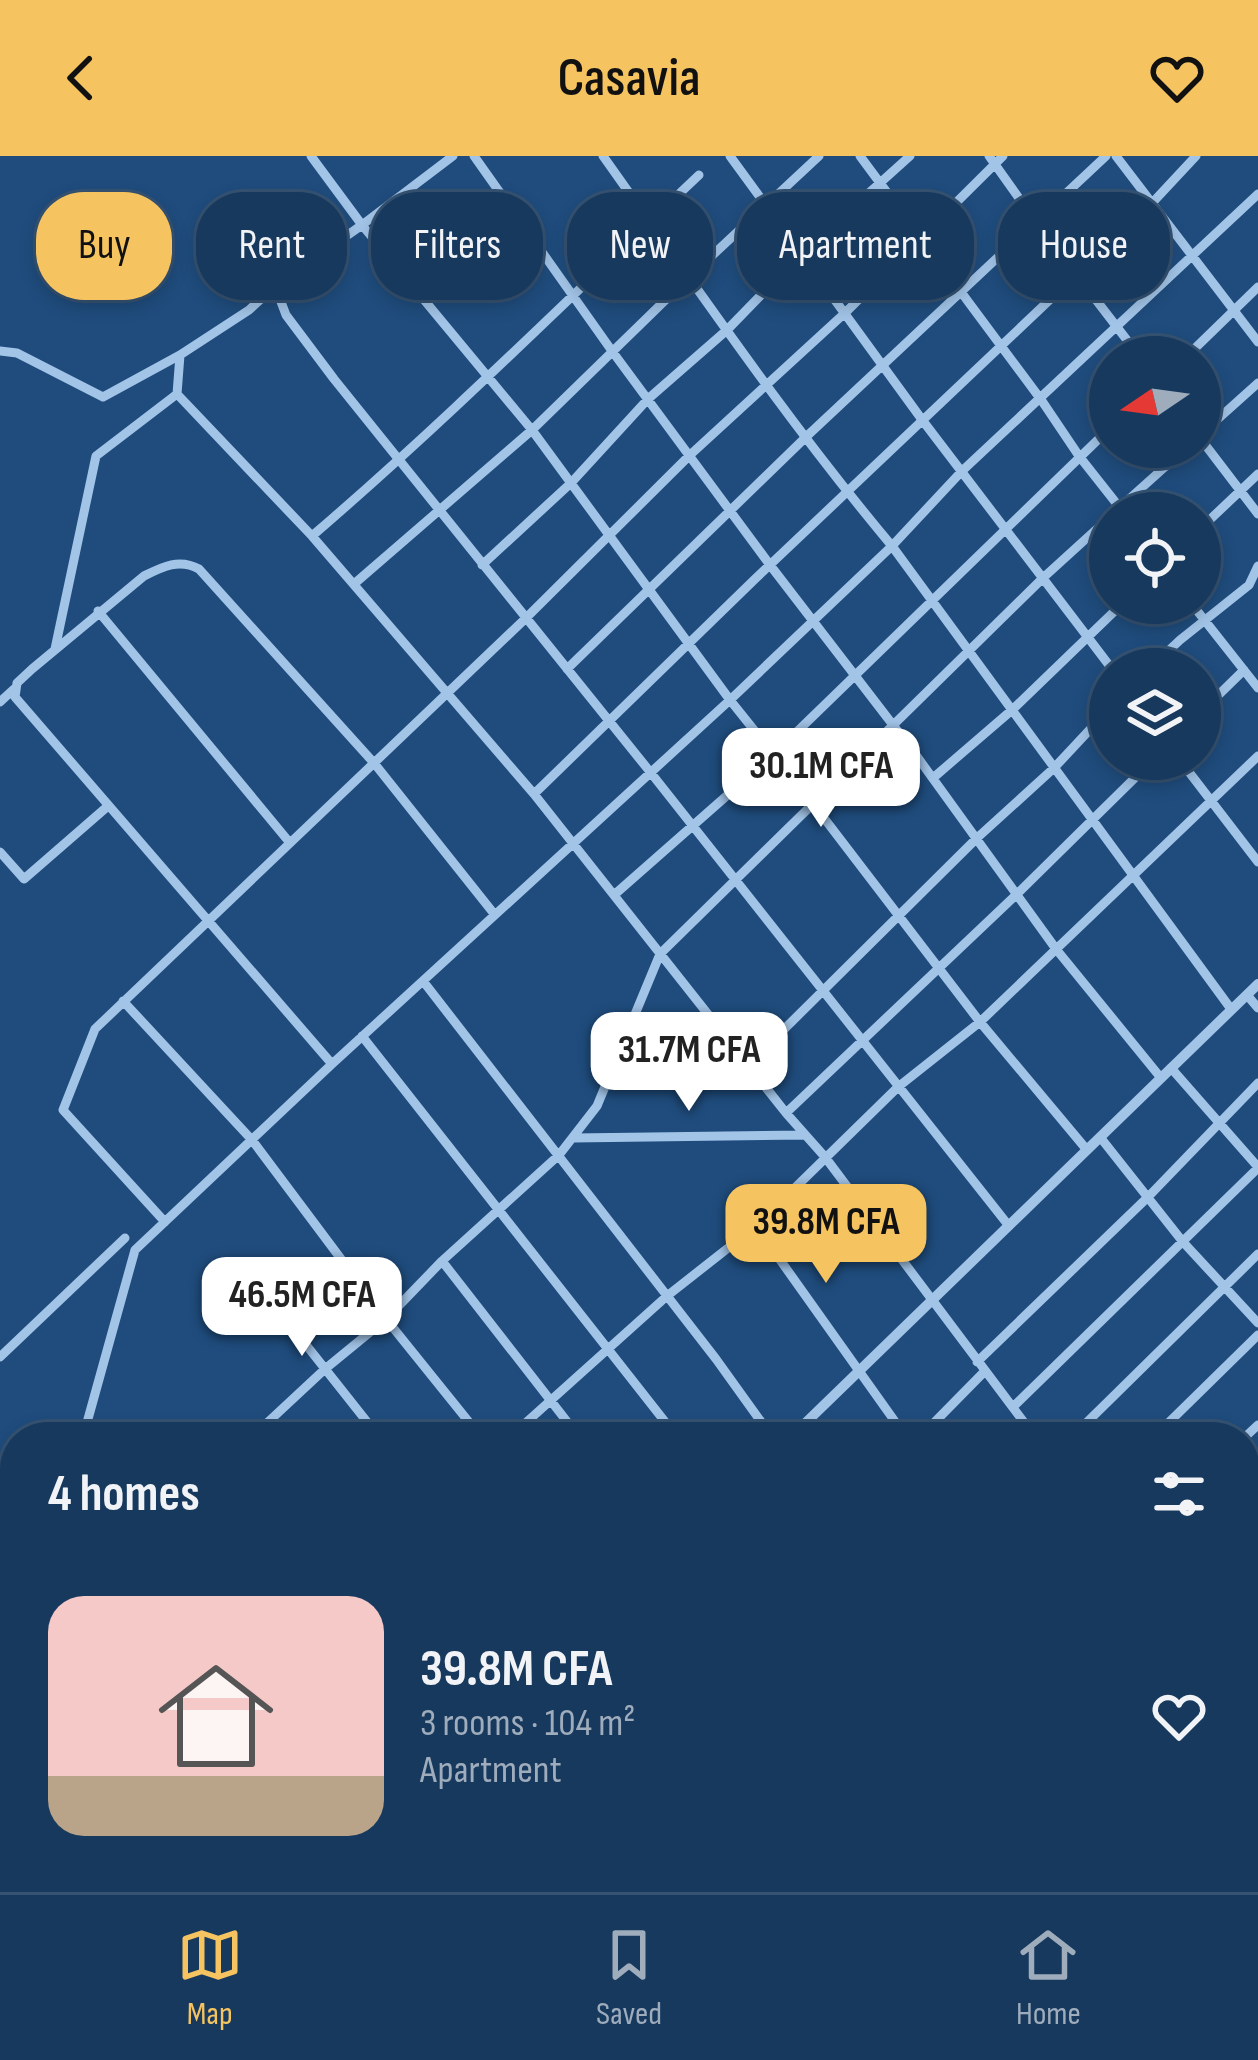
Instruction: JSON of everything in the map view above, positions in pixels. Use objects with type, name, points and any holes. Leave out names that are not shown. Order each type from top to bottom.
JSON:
[{"type":"street","points":[[311,156],[362,225],[532,430],[730,700],[980,1022],[1087,1150]]},
{"type":"street","points":[[347,236],[453,156]]},
{"type":"street","points":[[474,156],[567,288]]},
{"type":"street","points":[[603,156],[629,192]]},
{"type":"street","points":[[730,156],[757,192]]},
{"type":"street","points":[[779,192],[819,156]]},
{"type":"street","points":[[860,156],[886,192]]},
{"type":"street","points":[[871,192],[910,156]]},
{"type":"street","points":[[1068,192],[1106,156]]},
{"type":"street","points":[[1116,156],[1143,192]]},
{"type":"street","points":[[1162,192],[1196,156]]},
{"type":"street","points":[[964,192],[996,158],[1017,192]]},
{"type":"street","points":[[681,192],[699,175]]},
{"type":"street","points":[[87,1422],[135,1250],[730,700],[892,546],[962,471],[1258,194]]},
{"type":"street","points":[[1170,227],[1258,342]]},
{"type":"street","points":[[713,254],[737,232]]},
{"type":"street","points":[[974,280],[998,257]]},
{"type":"street","points":[[1207,336],[1258,287]]},
{"type":"street","points":[[0,351],[17,353],[103,397],[180,355],[260,300]]},
{"type":"street","points":[[280,300],[286,315],[399,461],[1009,1226]]},
{"type":"street","points":[[312,536],[399,461],[569,300]]},
{"type":"street","points":[[576,300],[1056,949],[1161,1078]]},
{"type":"street","points":[[354,584],[532,430],[665,300]]},
{"type":"street","points":[[704,300],[892,546],[1231,1010]]},
{"type":"street","points":[[482,565],[571,482],[648,399],[756,300]]},
{"type":"street","points":[[837,300],[923,422],[1096,648]]},
{"type":"street","points":[[165,1222],[63,1110],[94,1028],[525,619],[690,455],[858,300]]},
{"type":"street","points":[[567,669],[953,300]]},
{"type":"street","points":[[968,300],[1103,492]]},
{"type":"street","points":[[534,794],[1050,300]]},
{"type":"street","points":[[1097,300],[1124,336]]},
{"type":"street","points":[[180,355],[177,394],[312,536],[534,794],[825,1157],[1024,1422]]},
{"type":"street","points":[[1221,417],[1258,383]]},
{"type":"street","points":[[55,649],[96,456],[177,394]]},
{"type":"street","points":[[614,896],[773,755],[1089,447]]},
{"type":"street","points":[[1221,464],[1258,514]]},
{"type":"street","points":[[1139,492],[1164,468]]},
{"type":"street","points":[[1221,510],[1258,475]]},
{"type":"street","points":[[267,1422],[386,1319],[559,1155],[597,1106],[660,954],[1089,538]]},
{"type":"street","points":[[0,702],[98,611],[144,576],[179,563],[199,569],[374,763],[495,915]]},
{"type":"street","points":[[1221,607],[1249,585],[1258,566]]},
{"type":"street","points":[[98,611],[290,843]]},
{"type":"street","points":[[933,778],[1101,624]]},
{"type":"street","points":[[1173,648],[1200,624]]},
{"type":"street","points":[[1207,624],[1258,688]]},
{"type":"street","points":[[1221,692],[1244,670]]},
{"type":"street","points":[[14,689],[15,697],[332,1064]]},
{"type":"street","points":[[748,1065],[1089,730]]},
{"type":"street","points":[[526,1422],[667,1295],[756,1226],[898,1087],[980,1022],[1258,756]]},
{"type":"street","points":[[786,1113],[1132,780]]},
{"type":"street","points":[[1195,780],[1258,862]]},
{"type":"street","points":[[2,858],[24,879],[108,806]]},
{"type":"street","points":[[423,981],[761,1422]]},
{"type":"street","points":[[806,1422],[1258,983]]},
{"type":"street","points":[[1246,994],[1258,1008]]},
{"type":"street","points":[[123,1001],[252,1140],[469,1422]]},
{"type":"street","points":[[362,1036],[665,1422]]},
{"type":"street","points":[[1013,1407],[1258,1167],[1171,1068]]},
{"type":"street","points":[[933,1422],[1258,1083]]},
{"type":"street","points":[[573,1138],[806,1135]]},
{"type":"street","points":[[1100,1137],[1183,1242],[1258,1323]]},
{"type":"street","points":[[756,1226],[895,1422]]},
{"type":"street","points":[[0,1358],[125,1238]]},
{"type":"street","points":[[1087,1422],[1258,1254]]},
{"type":"street","points":[[442,1261],[567,1422]]},
{"type":"street","points":[[288,1322],[368,1422]]},
{"type":"street","points":[[1169,1422],[1258,1335]]}]
